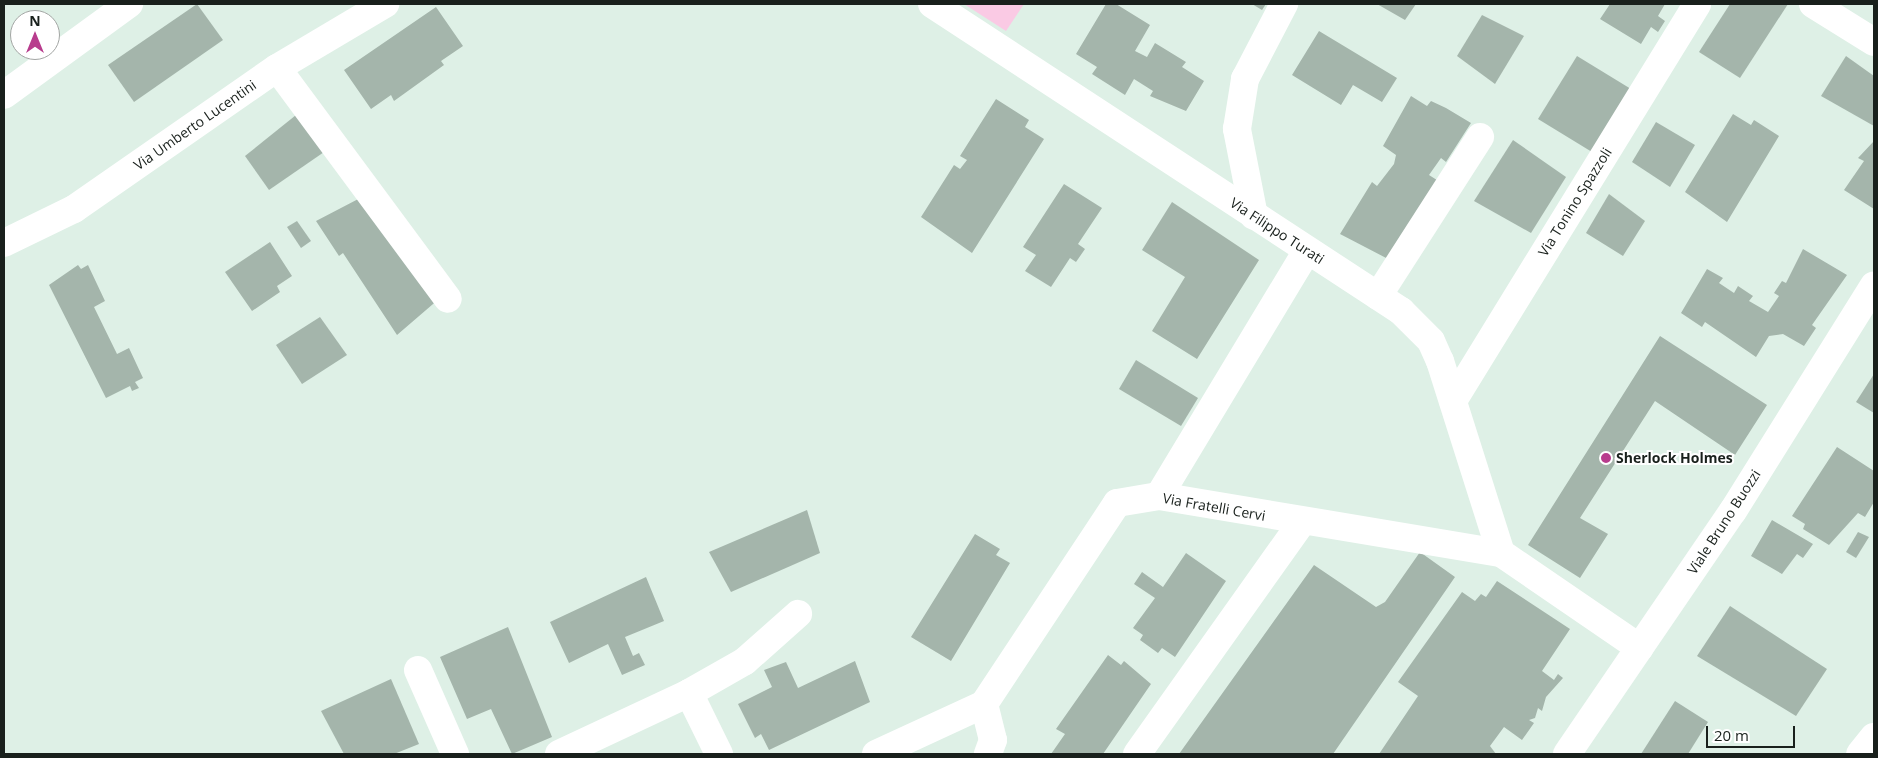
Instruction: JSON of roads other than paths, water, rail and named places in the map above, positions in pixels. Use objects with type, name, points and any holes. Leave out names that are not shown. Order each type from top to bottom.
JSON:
[{"type":"street","points":[[4,95],[129,4]]},
{"type":"street","name":"Via Umberto Lucentini","points":[[4,243],[74,209],[358,11],[385,4]]},
{"type":"street","name":"Via Filippo Turati","points":[[932,4],[1378,296],[1430,340],[1453,401],[1501,553]]},
{"type":"street","points":[[1254,216],[1237,129],[1244,79],[1284,4]]},
{"type":"street","name":"Via Tonino Spazzoli","points":[[1453,401],[1697,4]]},
{"type":"street","points":[[1812,4],[1874,42]]},
{"type":"street","points":[[277,68],[448,300]]},
{"type":"street","points":[[1378,296],[1480,137]]},
{"type":"street","points":[[1160,496],[1307,251]]},
{"type":"street","name":"Viale Bruno Buozzi","points":[[1568,754],[1733,511],[1874,286]]},
{"type":"street","name":"Via Fratelli Cervi","points":[[984,704],[1117,503],[1160,496],[1301,523],[1501,553],[1640,648]]},
{"type":"street","points":[[1137,754],[1301,523]]},
{"type":"street","points":[[559,754],[689,693],[746,661],[798,614]]},
{"type":"street","points":[[418,670],[455,754]]},
{"type":"street","points":[[689,693],[719,754]]},
{"type":"street","points":[[876,754],[984,704],[993,740],[988,754]]},
{"type":"street","points":[[1860,754],[1874,737]]},
{"type":"place","name":"Sherlock Holmes","points":[[1606,458]]}]
